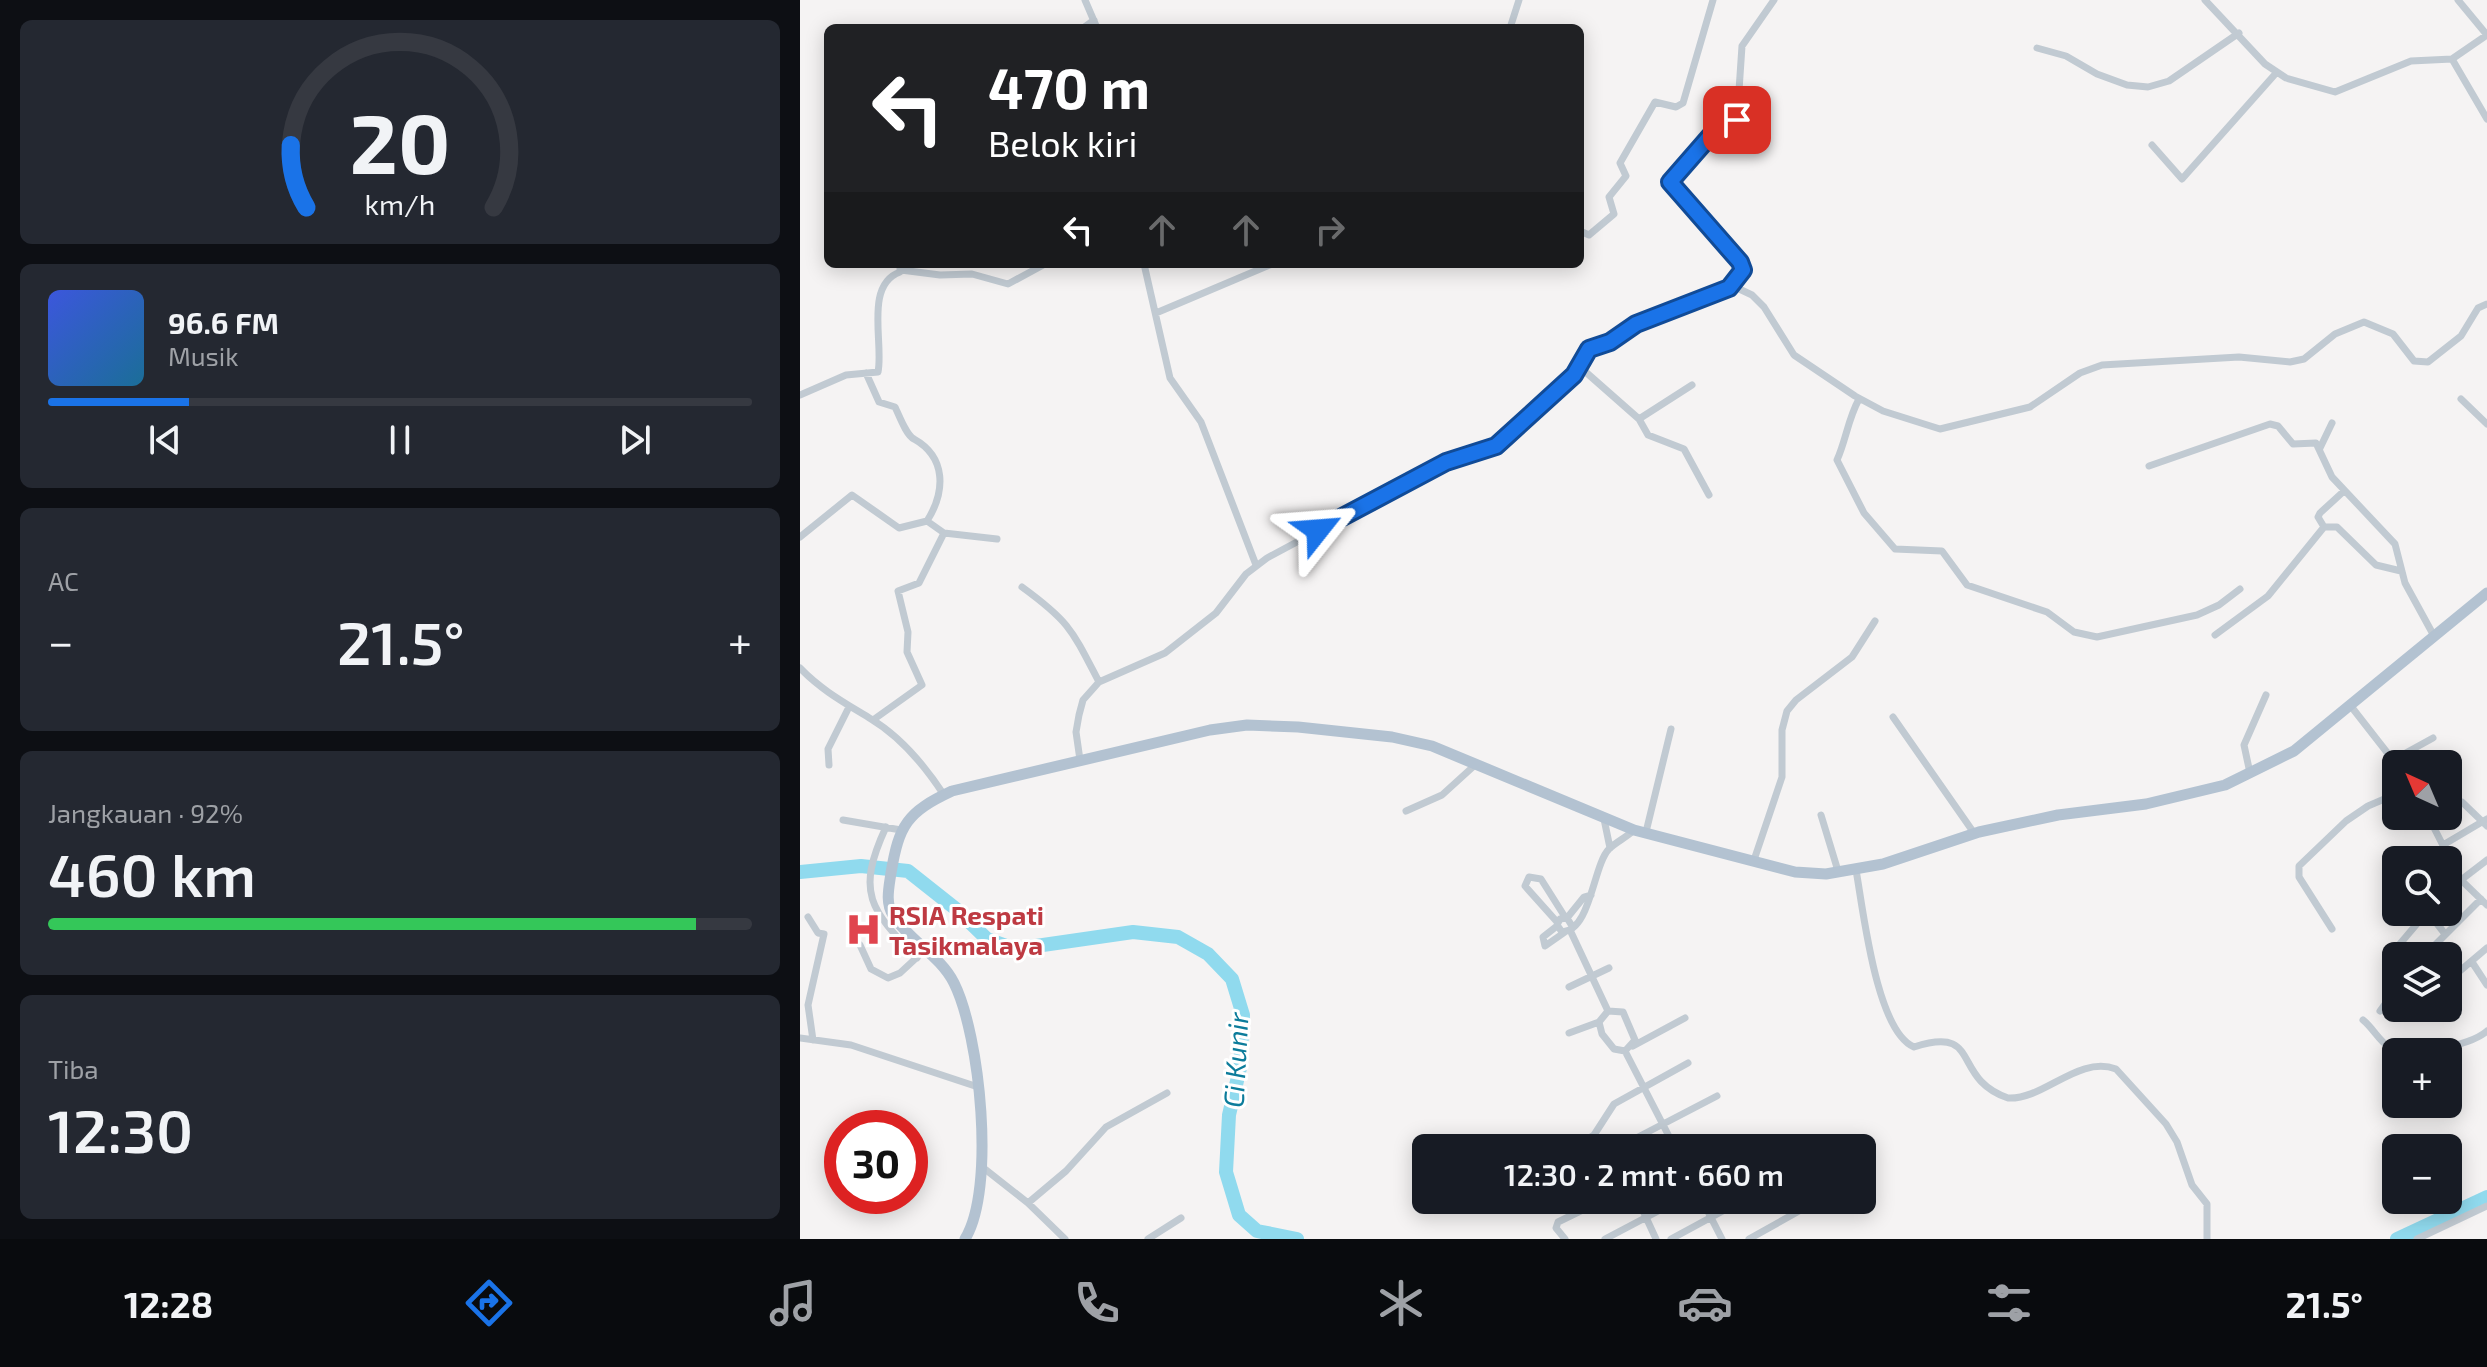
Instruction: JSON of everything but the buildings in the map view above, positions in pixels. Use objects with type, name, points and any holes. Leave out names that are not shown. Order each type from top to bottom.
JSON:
[{"type":"main road","points":[[965,1239],[977,1215],[981,1166],[978,1087],[967,1013],[949,974],[893,914],[888,903],[899,833],[919,810],[944,795],[1080,760],[1247,725],[1392,737],[1432,746],[1604,819],[1640,831],[1795,872],[1856,870],[1974,833],[2058,815],[2146,804],[2225,785],[2294,751],[2487,593]]},
{"type":"street","points":[[1085,0],[1096,24]]},
{"type":"street","points":[[1511,24],[1519,0]]},
{"type":"street","points":[[1584,233],[1589,235],[1614,214],[1609,197],[1626,176],[1620,163],[1655,102],[1676,107],[1683,103],[1713,0]]},
{"type":"street","points":[[1080,760],[1076,732],[1079,715],[1083,700],[1099,682],[1165,653],[1220,609],[1256,565],[1446,462],[1496,446],[1580,367],[1589,349],[1610,342],[1636,324],[1729,288],[1743,268],[1670,179],[1718,127],[1737,120],[1742,46],[1774,0]]},
{"type":"street","points":[[2205,0],[2277,72],[2335,92],[2411,61],[2452,59],[2487,35],[2458,0]]},
{"type":"street","points":[[2037,48],[2066,56],[2097,74],[2127,85],[2148,87],[2169,81],[2239,33]]},
{"type":"street","points":[[2452,59],[2487,119]]},
{"type":"street","points":[[2152,145],[2182,179],[2277,72]]},
{"type":"street","points":[[800,395],[846,375],[880,370],[880,292],[899,268]]},
{"type":"street","points":[[905,268],[940,275],[972,274],[1008,284],[1038,268]]},
{"type":"street","points":[[1145,268],[1170,378],[1201,422],[1256,565]]},
{"type":"street","points":[[1156,313],[1263,268]]},
{"type":"street","points":[[1729,288],[1752,295],[1764,307],[1794,355],[1859,399],[1933,428],[1946,428],[2030,407],[2080,373],[2102,365],[2239,357],[2266,362],[2297,361],[2335,334],[2364,322],[2393,334],[2411,358],[2423,363],[2433,360],[2461,336],[2478,308],[2487,304]]},
{"type":"street","points":[[1580,367],[1639,419],[1648,435],[1680,446],[1690,455],[1709,495]]},
{"type":"street","points":[[866,373],[879,402],[895,407],[912,437],[924,442],[938,462],[939,489],[927,521]]},
{"type":"street","points":[[1639,419],[1692,385]]},
{"type":"street","points":[[1859,399],[1848,420],[1844,446],[1837,460],[1864,513],[1895,549],[1942,551],[1959,577],[1973,589],[2047,612],[2074,632],[2101,637],[2197,615],[2219,605],[2240,589]]},
{"type":"street","points":[[2461,399],[2486,420]]},
{"type":"street","points":[[2320,448],[2332,423]]},
{"type":"street","points":[[2149,466],[2270,424],[2278,426],[2293,444],[2316,443],[2332,477],[2389,535],[2401,571],[2434,636]]},
{"type":"street","points":[[2324,527],[2318,517],[2344,491]]},
{"type":"street","points":[[800,537],[852,495],[893,526],[907,527],[927,521]]},
{"type":"street","points":[[927,521],[944,533],[997,539]]},
{"type":"street","points":[[2324,527],[2337,527],[2376,565],[2401,571]]},
{"type":"street","points":[[2215,635],[2268,596],[2324,527]]},
{"type":"street","points":[[873,720],[898,698],[922,686],[907,652],[908,632],[897,593],[919,583],[944,533]]},
{"type":"street","points":[[1022,587],[1052,607],[1068,623],[1099,682]]},
{"type":"street","points":[[1754,860],[1782,777],[1782,730],[1787,711],[1796,700],[1852,657],[1875,621]]},
{"type":"street","points":[[800,668],[849,707],[873,720],[917,759],[944,795]]},
{"type":"street","points":[[2250,773],[2244,745],[2266,695]]},
{"type":"street","points":[[2350,705],[2385,750]]},
{"type":"street","points":[[829,765],[831,742],[849,707]]},
{"type":"street","points":[[1893,717],[1974,833]]},
{"type":"street","points":[[1610,848],[1640,831],[1671,729]]},
{"type":"street","points":[[2414,750],[2433,738]]},
{"type":"street","points":[[1406,811],[1442,795],[1475,765]]},
{"type":"street","points":[[2332,929],[2299,877],[2299,866],[2346,821],[2382,800]]},
{"type":"street","points":[[2435,830],[2443,845],[2486,822],[2462,802]]},
{"type":"street","points":[[1821,815],[1838,871]]},
{"type":"street","points":[[1591,895],[1584,897],[1542,939],[1545,946],[1569,930],[1591,903],[1591,895],[1610,848],[1604,819]]},
{"type":"street","points":[[843,820],[886,827],[899,833]]},
{"type":"street","points":[[886,827],[871,871],[871,891],[878,917],[917,958]]},
{"type":"street","points":[[2462,878],[2487,860]]},
{"type":"street","points":[[1856,870],[1880,994],[1905,1042],[1914,1047],[1935,1039],[1948,1039],[1962,1050],[1979,1082],[2008,1098],[2025,1095],[2096,1067],[2116,1069],[2166,1124],[2177,1142],[2192,1185],[2207,1204],[2207,1239]]},
{"type":"street","points":[[1569,930],[1541,879],[1529,877],[1525,886],[1569,930],[1608,1011]]},
{"type":"street","points":[[2437,942],[2483,898],[2462,881]]},
{"type":"street","points":[[808,917],[818,933],[824,934],[808,1005],[813,1040]]},
{"type":"street","points":[[2402,942],[2416,926]]},
{"type":"street","points":[[2439,926],[2445,934]]},
{"type":"street","points":[[860,945],[871,969],[888,978],[926,949]]},
{"type":"street","points":[[2462,970],[2487,948]]},
{"type":"street","points":[[2472,962],[2487,985]]},
{"type":"street","points":[[1569,987],[1609,968]]},
{"type":"street","points":[[1569,1033],[1599,1022],[1608,1011],[1618,1010],[1626,1015],[1635,1036],[1629,1048],[1643,1086],[1668,1134]]},
{"type":"street","points":[[1599,1022],[1609,1044],[1617,1051],[1629,1048],[1685,1018]]},
{"type":"street","points":[[2363,1020],[2382,1038]]},
{"type":"street","points":[[2462,1045],[2473,1042],[2487,1031]]},
{"type":"street","points":[[800,1038],[851,1045],[978,1087]]},
{"type":"street","points":[[1595,1134],[1610,1108],[1643,1086],[1688,1063]]},
{"type":"street","points":[[1028,1203],[1066,1171],[1106,1127],[1167,1093]]},
{"type":"street","points":[[1641,1134],[1717,1096]]},
{"type":"street","points":[[981,1166],[1028,1203],[1065,1239]]},
{"type":"street","points":[[2417,1239],[2487,1206]]},
{"type":"street","points":[[1565,1239],[1556,1228],[1558,1222],[1574,1214]]},
{"type":"street","points":[[1645,1214],[1656,1239]]},
{"type":"street","points":[[1605,1239],[1654,1214]]},
{"type":"street","points":[[1709,1214],[1722,1239]]},
{"type":"street","points":[[1671,1239],[1717,1214]]},
{"type":"street","points":[[1749,1239],[1794,1214]]},
{"type":"street","points":[[1148,1239],[1181,1218]]},
{"type":"waterway","name":"Ci Kunir","points":[[800,872],[861,866],[908,871],[956,909],[987,939],[1015,949],[1133,932],[1178,937],[1208,954],[1232,979],[1243,1015],[1240,1068],[1229,1115],[1226,1172],[1239,1215],[1257,1231],[1297,1239]]},
{"type":"waterway","points":[[2397,1239],[2487,1197]]},
{"type":"place","name":"RSIA Respati Tasikmalaya","points":[[863,929]]},
{"type":"route","points":[[1318,530],[1446,462],[1501,443],[1574,375],[1589,349],[1610,342],[1636,324],[1729,288],[1742,273],[1740,262],[1670,182],[1671,177],[1718,127],[1732,125],[1737,120]]}]
